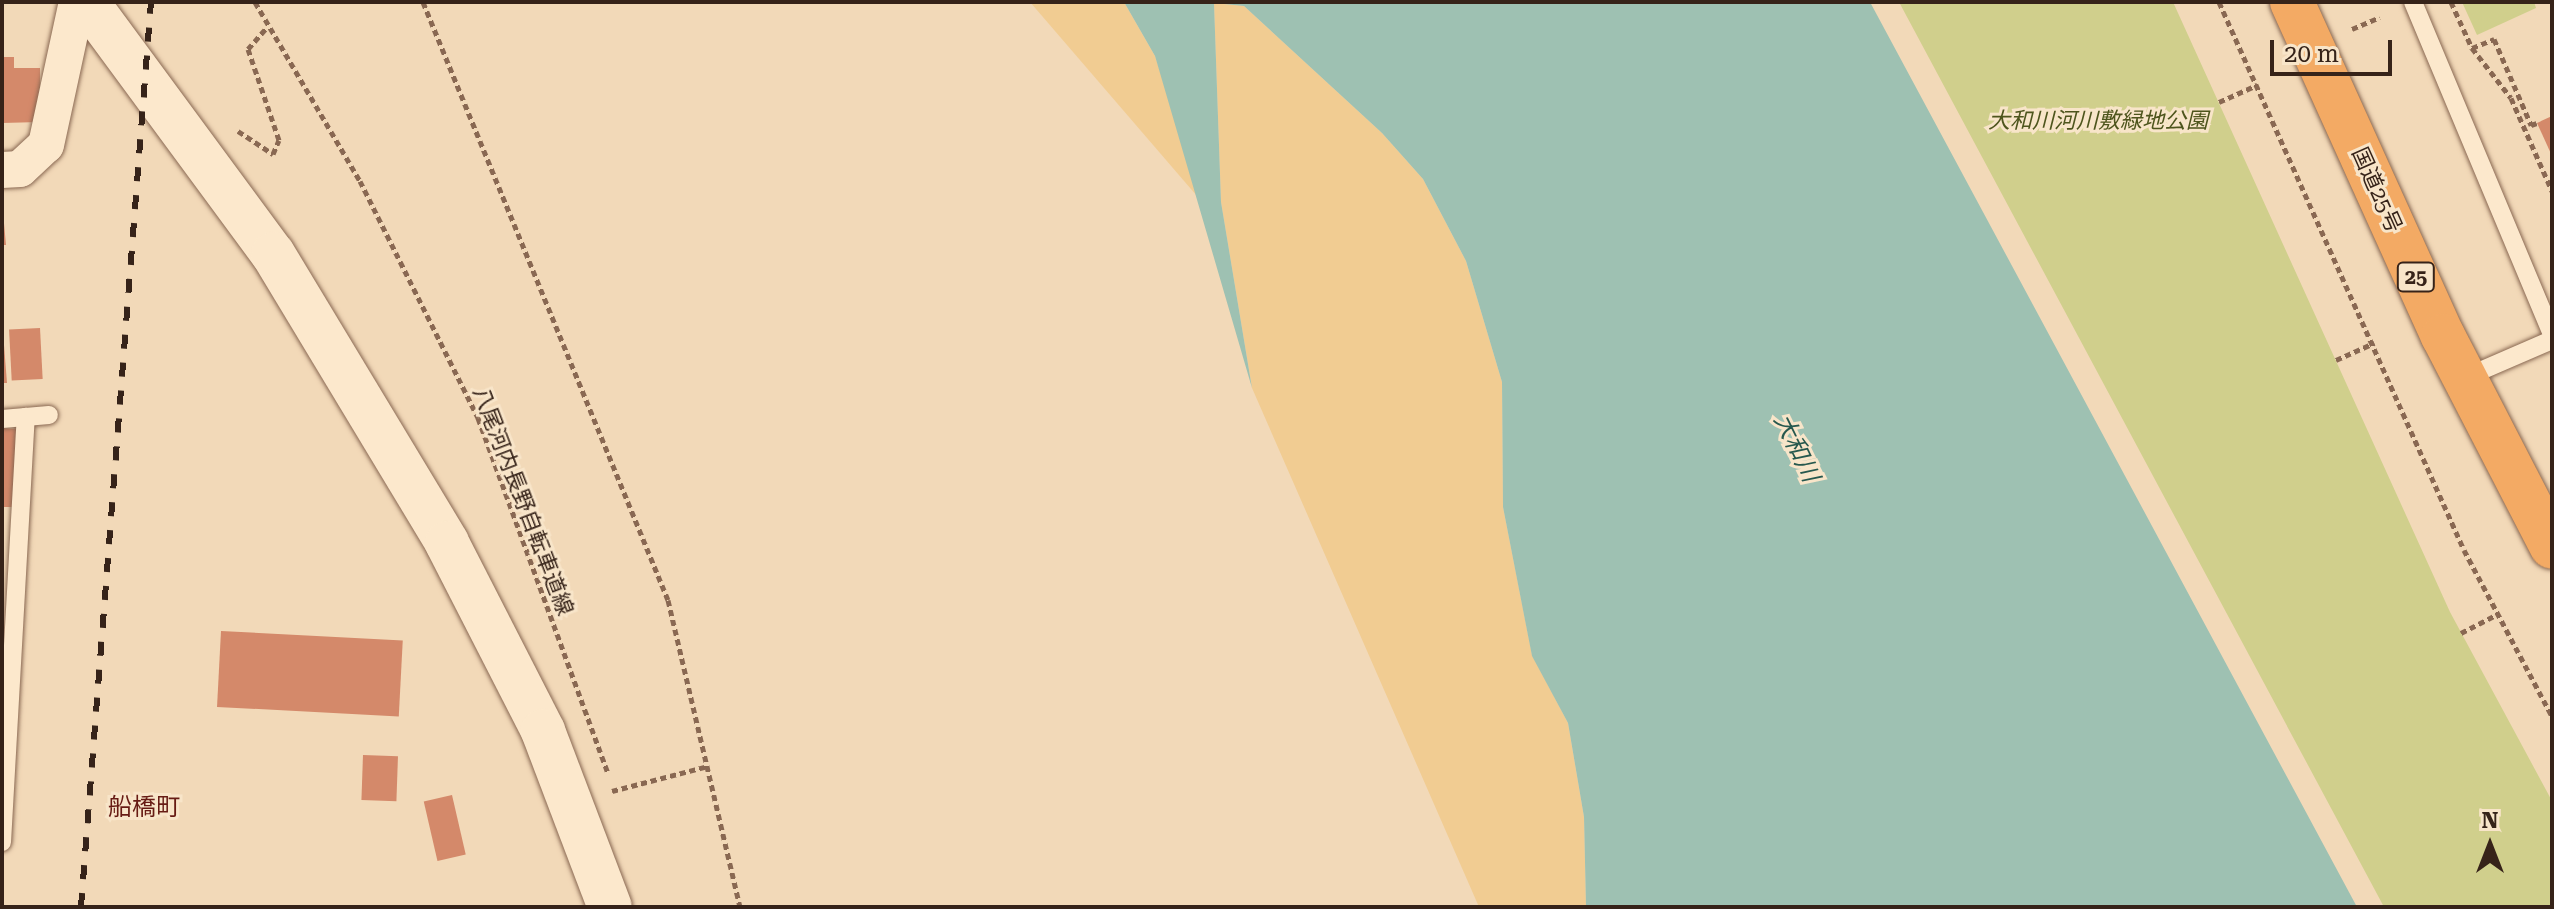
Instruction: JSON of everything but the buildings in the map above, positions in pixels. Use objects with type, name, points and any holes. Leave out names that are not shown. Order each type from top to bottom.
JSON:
[{"type":"highway","name":"国道25号","points":[[2292,2],[2464,378],[2552,547]]},
{"type":"street","points":[[2,170],[20,169],[46,145],[77,2]]},
{"type":"street","points":[[87,2],[273,254],[447,543],[543,731],[610,907]]},
{"type":"lane","points":[[2413,2],[2552,338],[2464,378]]},
{"type":"lane","points":[[2,419],[49,415]]},
{"type":"lane","points":[[2,842],[6,711],[26,417]]},
{"type":"path","name":"八尾河内長野自転車道線","points":[[255,2],[360,181],[478,418],[616,805]]},
{"type":"path","points":[[423,2],[668,600],[740,907]]},
{"type":"path","points":[[2219,2],[2498,614],[2552,716]]},
{"type":"path","points":[[2451,2],[2472,48],[2511,98],[2552,191]]},
{"type":"path","points":[[2352,29],[2380,17]]},
{"type":"path","points":[[226,124],[273,154],[279,140],[248,49],[268,27]]},
{"type":"path","points":[[2472,48],[2494,39],[2531,125],[2537,123]]},
{"type":"path","points":[[2219,102],[2257,85]]},
{"type":"path","points":[[2336,360],[2374,343]]},
{"type":"path","points":[[2461,633],[2498,614]]},
{"type":"path","points":[[612,791],[709,766]]},
{"type":"green space","name":"大和川河川敷緑地公園","points":[[1899,2],[2173,2],[2450,612],[2552,801],[2552,907],[2384,907]]},
{"type":"green space","points":[[2462,2],[2534,2],[2536,8],[2477,35]]},
{"type":"sand","points":[[1030,2],[1124,2],[1155,56],[1203,203]]},
{"type":"sand","points":[[1214,3],[1244,6],[1382,133],[1423,179],[1466,261],[1502,382],[1503,507],[1532,655],[1568,723],[1584,817],[1586,907],[1479,907],[1252,388],[1221,202]]},
{"type":"water","name":"大和川","points":[[1124,2],[1870,2],[2357,907],[1586,907],[1584,817],[1568,723],[1532,656],[1503,507],[1502,382],[1466,261],[1423,179],[1382,133],[1244,6],[1214,3],[1221,202],[1252,388],[1155,56]]},
{"type":"railway","points":[[81,907],[151,2]]},
{"type":"district","name":"船橋町","points":[[144,808]]}]
